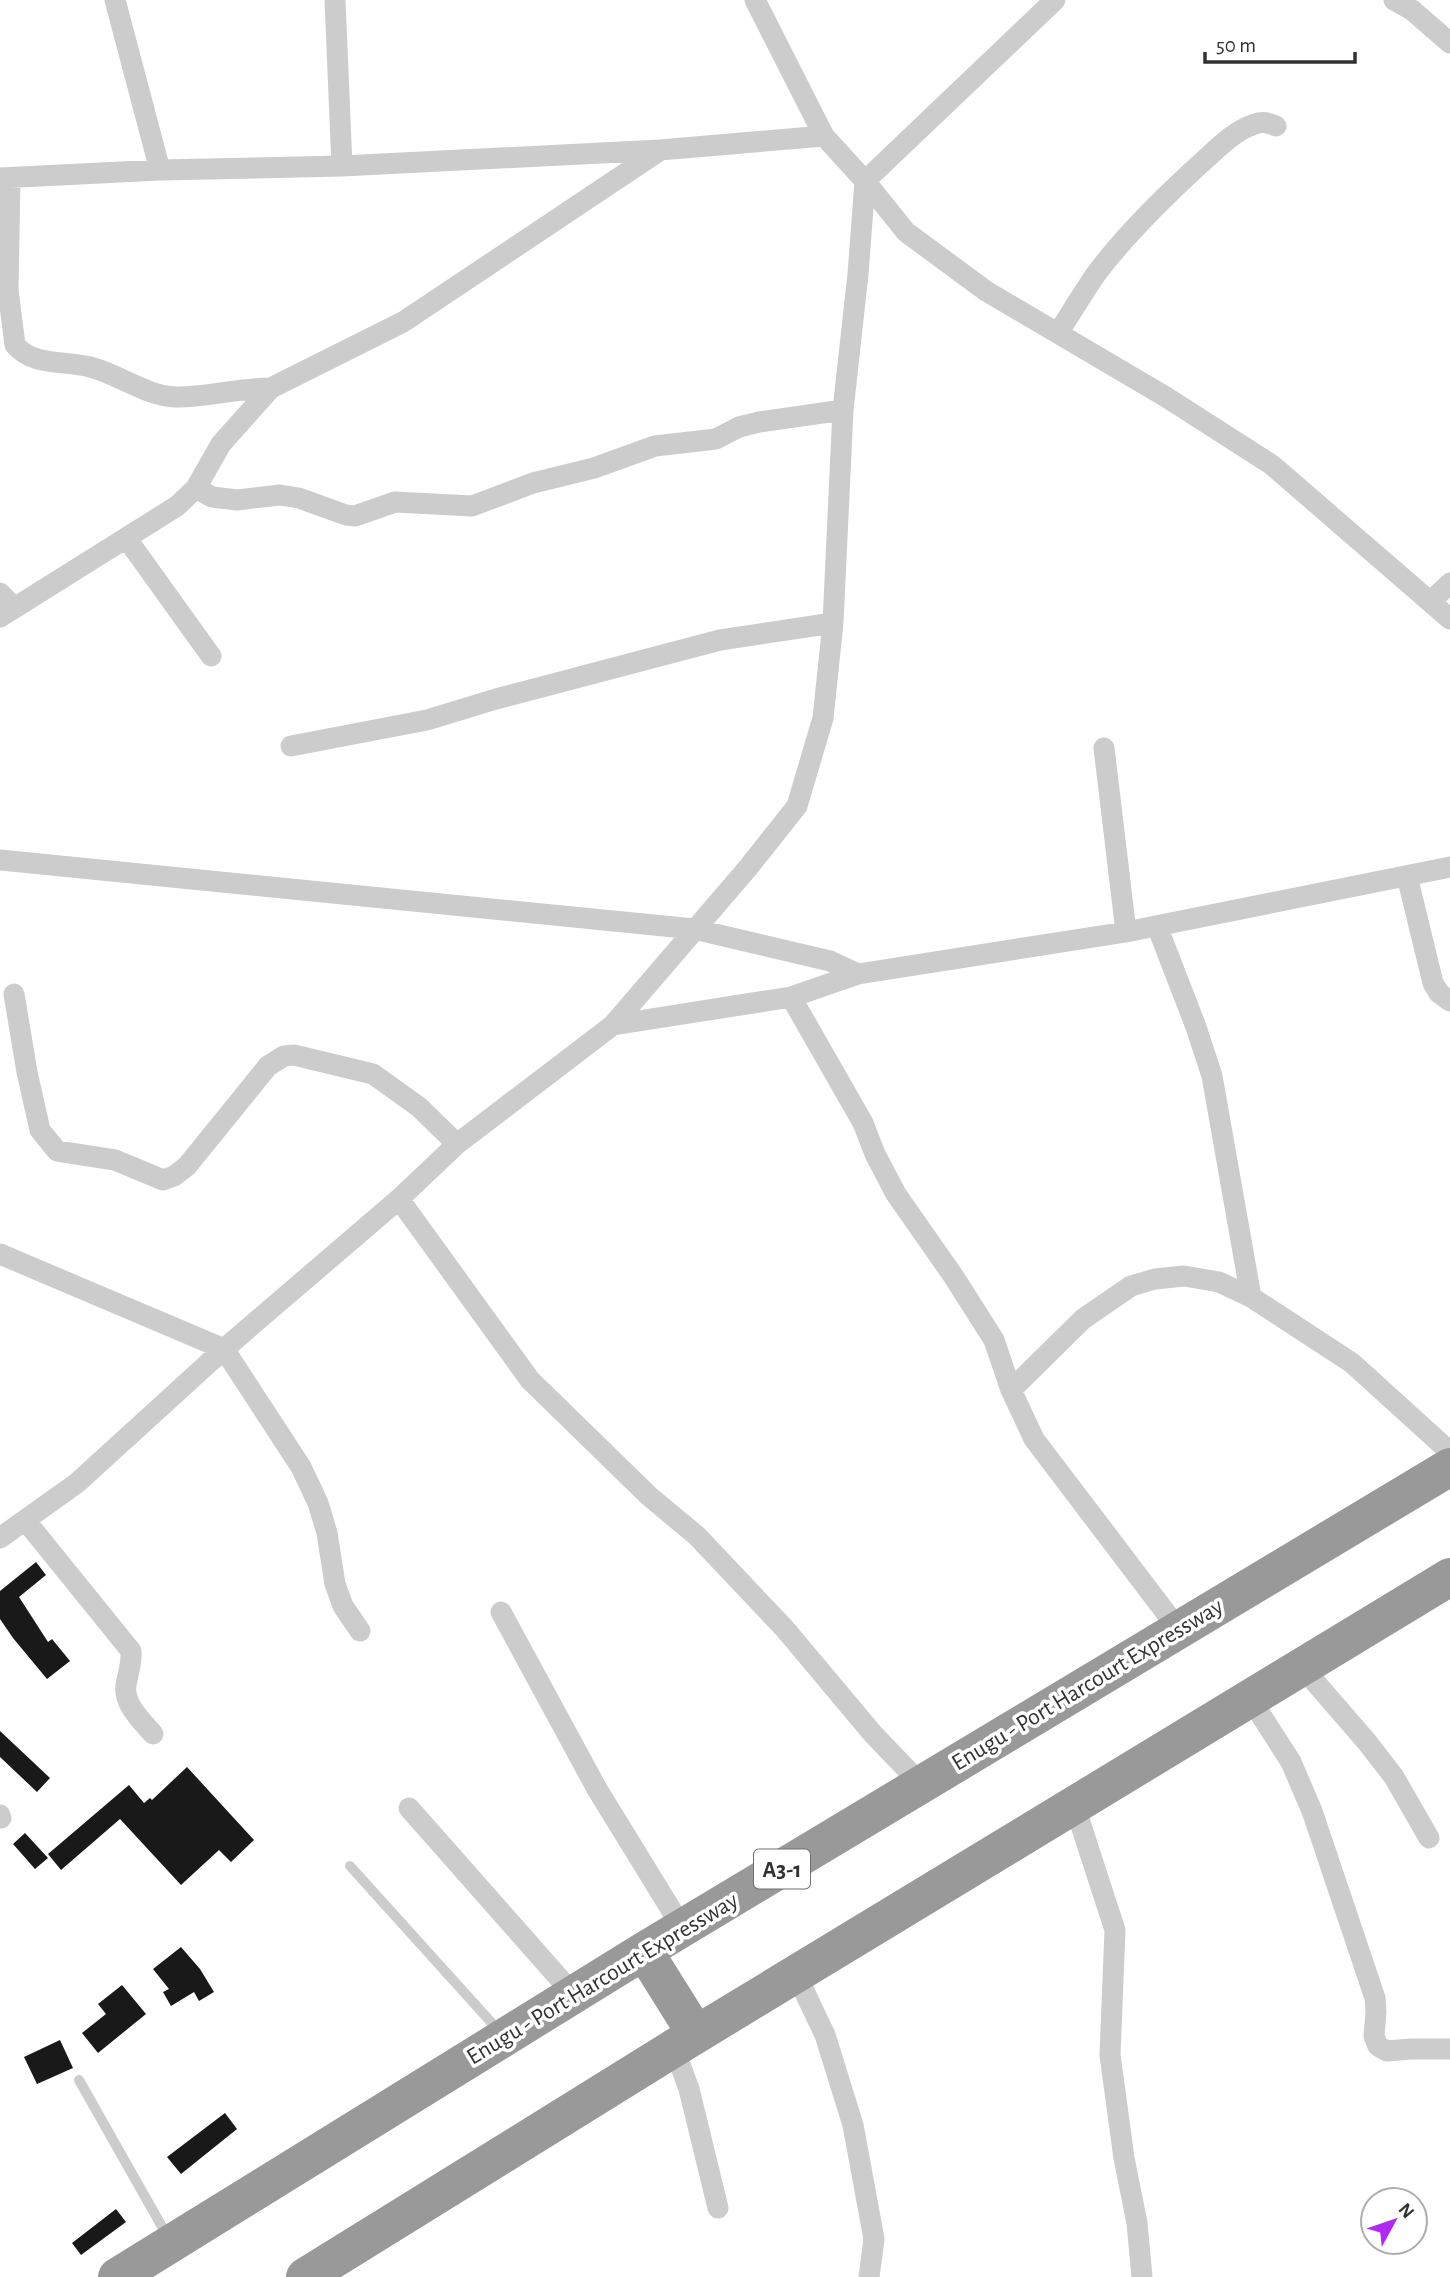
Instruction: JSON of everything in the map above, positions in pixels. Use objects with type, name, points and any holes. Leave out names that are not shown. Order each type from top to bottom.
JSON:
[{"type":"highway","name":"Enugu - Port Harcourt Expressway","points":[[117,2277],[643,1951],[1450,1467]]},
{"type":"highway","points":[[305,2277],[685,2041],[1450,1577]]},
{"type":"highway","points":[[643,1951],[685,2041]]},
{"type":"street","points":[[115,0],[160,170]]},
{"type":"street","points":[[335,0],[342,166]]},
{"type":"street","points":[[755,0],[824,136],[906,232],[986,290],[1166,397],[1272,466],[1450,619]]},
{"type":"street","points":[[0,1538],[77,1483],[224,1349],[399,1199],[457,1144],[613,1025],[747,869],[797,806],[823,718],[833,623],[843,410],[865,181],[1055,0]]},
{"type":"street","points":[[1394,0],[1412,10],[1450,43]]},
{"type":"street","points":[[1058,332],[1096,275],[1139,222],[1186,177],[1221,144],[1241,130],[1257,123],[1266,122],[1276,126]]},
{"type":"street","points":[[271,388],[244,388],[205,395],[162,396],[90,367],[38,360],[21,351],[15,345],[8,290],[5,178],[160,170],[342,166],[660,150],[824,136]]},
{"type":"street","points":[[5,606],[127,539],[177,506],[196,488],[221,444],[271,388],[403,322],[660,150]]},
{"type":"street","points":[[196,488],[212,497],[237,500],[280,495],[299,498],[355,516],[395,502],[472,506],[655,446],[716,439],[739,427],[759,422],[843,410]]},
{"type":"street","points":[[127,539],[211,656]]},
{"type":"street","points":[[1430,602],[1450,583]]},
{"type":"street","points":[[291,746],[427,720],[720,640],[833,623]]},
{"type":"street","points":[[1104,748],[1126,932]]},
{"type":"street","points":[[0,860],[694,929],[830,961],[858,974]]},
{"type":"street","points":[[613,1025],[791,997],[858,974],[1126,932],[1450,867]]},
{"type":"street","points":[[1406,876],[1433,983],[1439,993],[1450,1001]]},
{"type":"street","points":[[1157,926],[1212,1076],[1251,1297]]},
{"type":"street","points":[[14,995],[40,1130],[57,1151],[115,1160],[163,1180],[174,1176],[187,1166],[268,1066],[284,1056],[294,1055],[373,1074],[419,1107],[457,1144]]},
{"type":"street","points":[[791,997],[863,1123],[875,1154],[896,1194],[994,1340],[1011,1390],[1034,1439],[1179,1630]]},
{"type":"street","points":[[399,1199],[530,1380],[649,1496],[696,1536],[785,1629],[873,1734],[921,1784]]},
{"type":"street","points":[[0,1254],[224,1349],[301,1467],[318,1503],[327,1533],[335,1584],[343,1606],[360,1631]]},
{"type":"street","points":[[1011,1390],[1083,1319],[1131,1286],[1155,1279],[1184,1276],[1219,1283],[1251,1297],[1352,1363],[1450,1452]]},
{"type":"street","points":[[25,1520],[131,1651],[132,1660],[125,1692],[135,1713],[153,1734]]},
{"type":"street","points":[[501,1612],[597,1789],[682,1928]]},
{"type":"street","points":[[1302,1667],[1367,1741],[1394,1777],[1429,1838]]},
{"type":"street","points":[[1250,1698],[1292,1762],[1312,1811],[1375,1998],[1374,2036],[1378,2046],[1387,2051],[1450,2049]]},
{"type":"street","points":[[1074,1804],[1115,1930],[1110,2055],[1137,2223],[1142,2277]]},
{"type":"street","points":[[408,1808],[574,1995]]},
{"type":"street","points":[[796,1974],[825,2035],[853,2125],[874,2239],[869,2277]]},
{"type":"street","points":[[685,2041],[689,2089],[718,2208]]},
{"type":"lane","points":[[350,1866],[504,2036]]},
{"type":"lane","points":[[79,2080],[171,2244]]},
{"type":"building","points":[[36,1562],[46,1575],[19,1597],[48,1642],[52,1639],[70,1661],[47,1679],[0,1619],[0,1591]]},
{"type":"building","points":[[0,1731],[50,1778],[37,1792],[0,1757]]},
{"type":"building","points":[[187,1767],[254,1840],[231,1862],[219,1850],[181,1885],[120,1819],[61,1870],[48,1854],[129,1785],[144,1803],[150,1798],[152,1800]]},
{"type":"building","points":[[25,1833],[48,1858],[35,1869],[13,1844]]},
{"type":"building","points":[[181,1947],[200,1969],[214,1992],[199,2001],[194,1992],[171,2006],[163,1992],[169,1989],[153,1969]]},
{"type":"building","points":[[122,1985],[146,2014],[98,2053],[82,2033],[106,2014],[98,2004]]},
{"type":"building","points":[[60,2040],[73,2068],[37,2084],[24,2057]]},
{"type":"building","points":[[225,2113],[237,2129],[181,2174],[167,2157]]},
{"type":"building","points":[[116,2209],[126,2222],[81,2255],[72,2243]]}]
